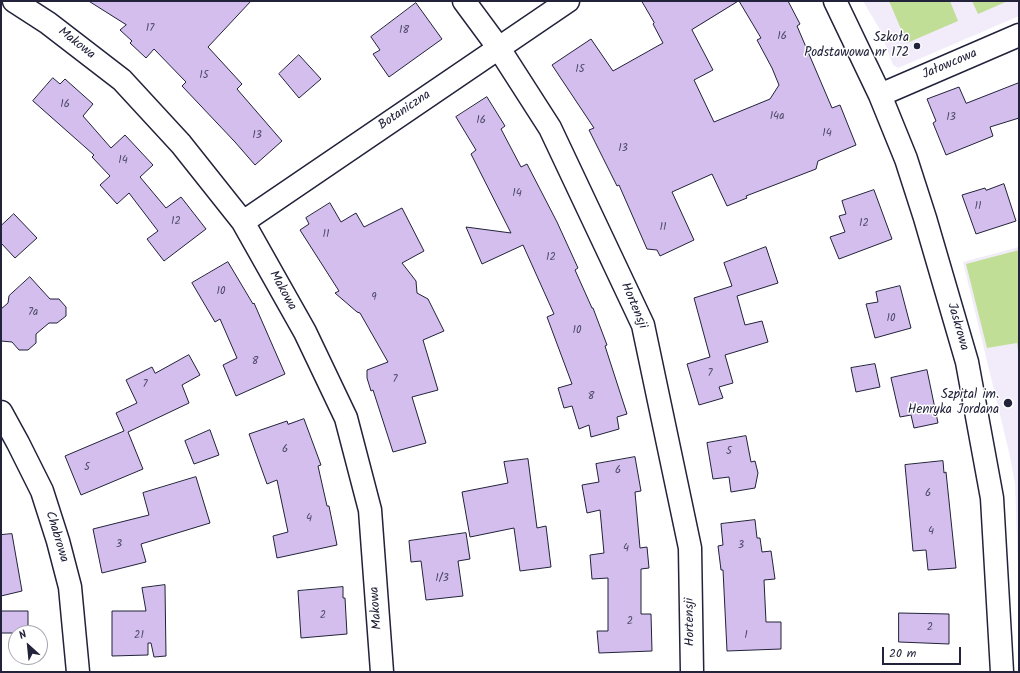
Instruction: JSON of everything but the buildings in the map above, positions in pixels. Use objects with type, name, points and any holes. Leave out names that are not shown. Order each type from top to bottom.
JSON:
[{"type":"street","name":"Makowa","points":[[14,1],[48,22],[122,80],[181,144],[243,222],[305,332],[346,418],[370,510],[382,672]]},
{"type":"street","name":"Hortensji","points":[[464,1],[498,47],[550,128],[643,326],[690,548],[692,672]]},
{"type":"street","name":"Botaniczna","points":[[243,222],[498,47],[568,1]]},
{"type":"street","name":"Jaskrowa","points":[[835,1],[880,95],[906,159],[925,218],[967,362],[992,498],[1002,672]]},
{"type":"street","name":"Jałowcowa","points":[[880,95],[1019,35]]},
{"type":"street","name":"Chabrowa","points":[[1,412],[42,491],[58,541],[70,587],[78,672]]},
{"type":"shaded area","name":"Szkoła Podstawowa nr 172","points":[[863,1],[1019,1],[1019,16],[898,68],[893,65],[879,28]]},
{"type":"shaded area","name":"Szpital im. Henryka Jordana","points":[[1019,247],[1019,594],[1015,483],[1009,452],[963,262]]},
{"type":"green space","points":[[889,1],[950,1],[958,21],[907,43]]},
{"type":"green space","points":[[972,1],[1008,1],[978,14]]},
{"type":"green space","points":[[1019,250],[1019,358],[1017,343],[987,348],[966,264]]},
{"type":"place","name":"Szkoła Podstawowa nr 172","points":[[917,46]]},
{"type":"place","name":"Szpital im. Henryka Jordana","points":[[1008,403]]}]
